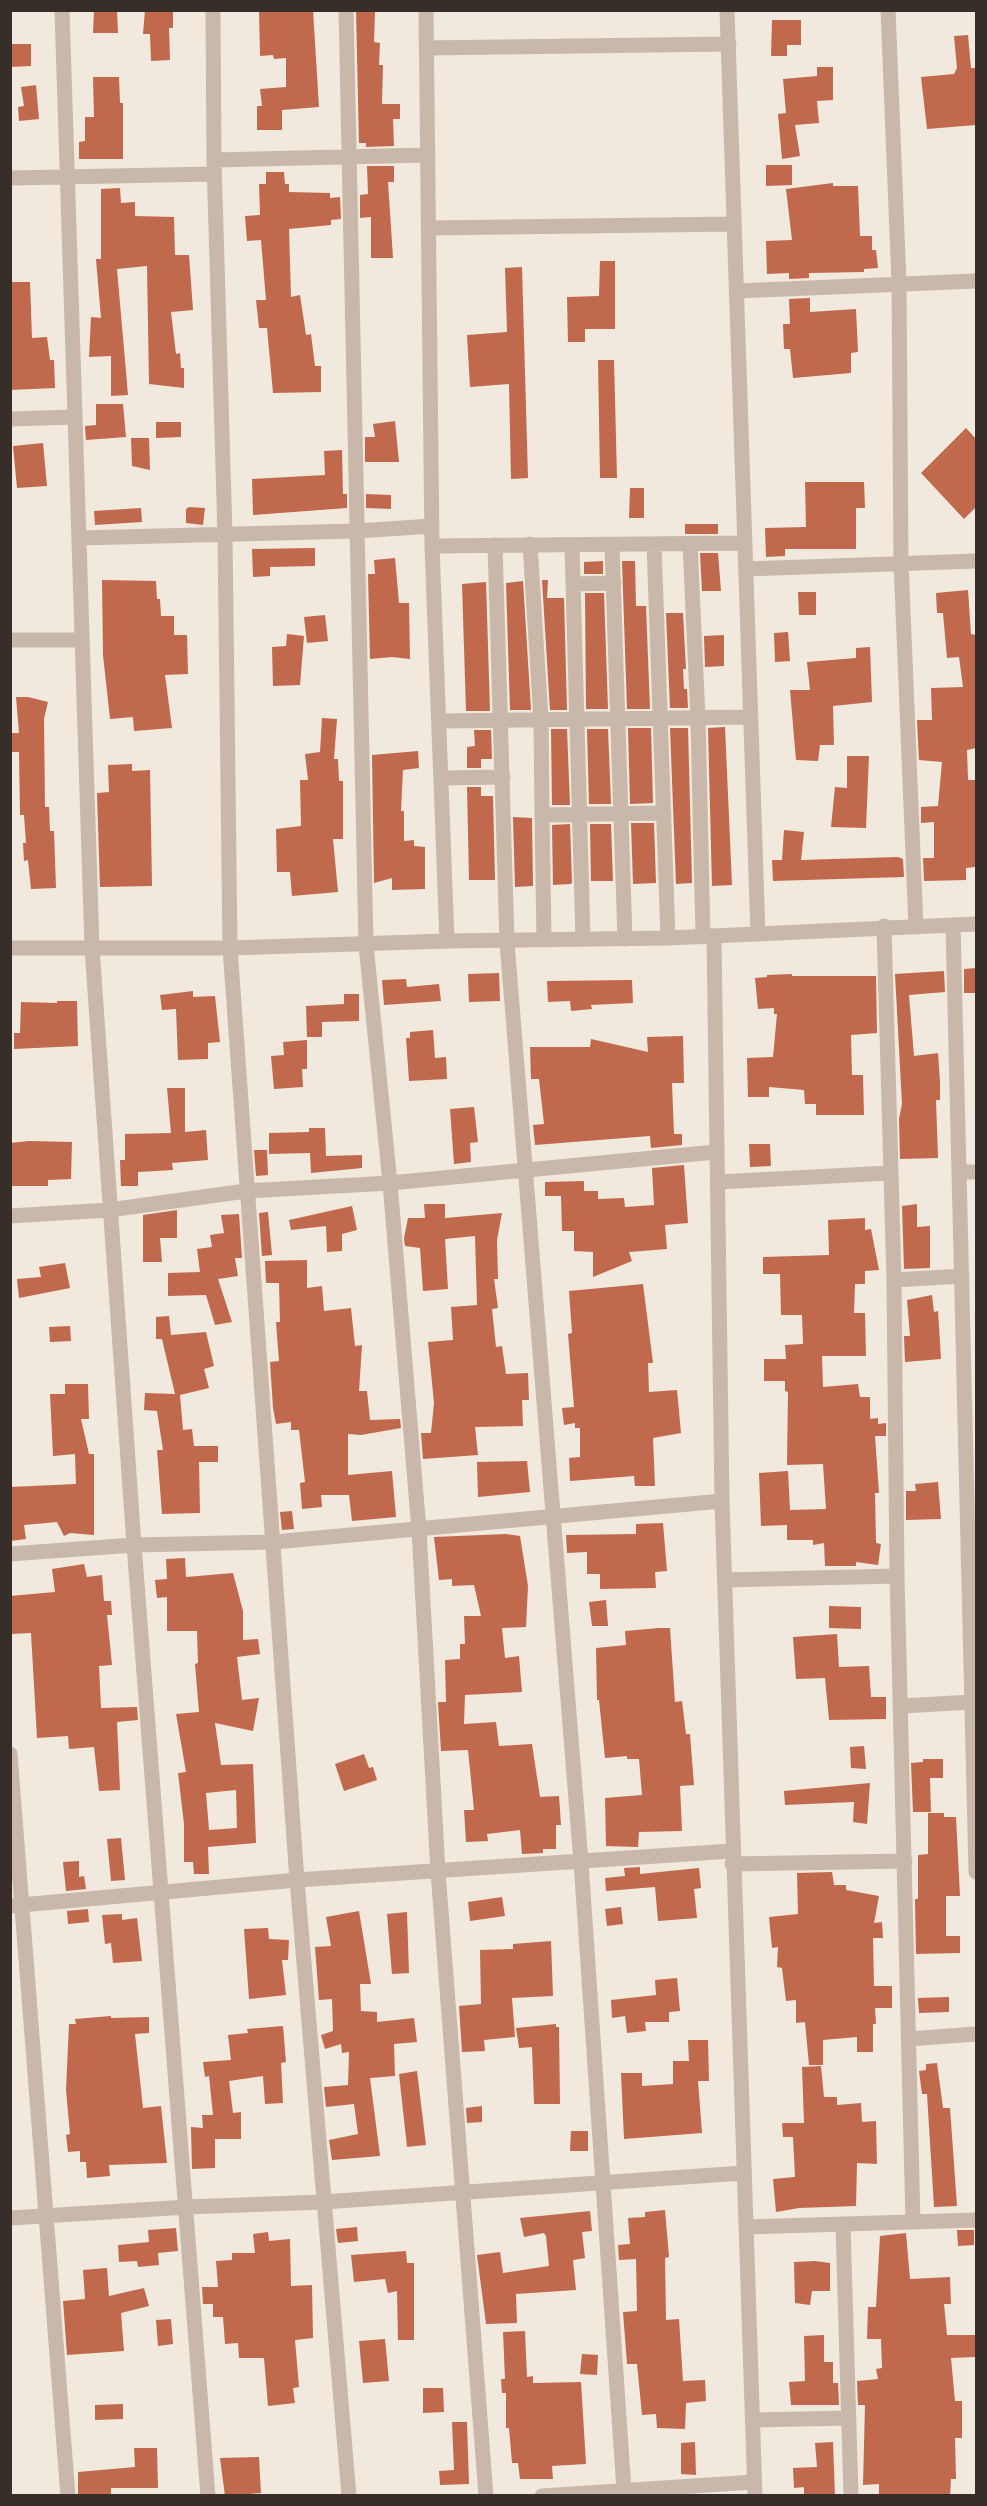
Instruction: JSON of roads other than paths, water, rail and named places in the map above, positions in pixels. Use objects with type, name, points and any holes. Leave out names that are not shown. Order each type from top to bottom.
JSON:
[{"type":"street","points":[[62,10],[92,948],[134,1545],[208,2496]]},
{"type":"street","points":[[213,10],[214,167],[225,535],[230,948],[297,1880],[349,2496]]},
{"type":"street","points":[[346,10],[366,945],[390,1184],[419,1530],[438,1872],[486,2496]]},
{"type":"street","points":[[426,10],[432,546],[447,941]]},
{"type":"street","points":[[727,10],[758,934]]},
{"type":"street","points":[[888,10],[899,283],[901,562],[916,927]]},
{"type":"street","points":[[426,48],[729,44]]},
{"type":"street","points":[[10,178],[67,177],[349,158],[428,155]]},
{"type":"street","points":[[429,228],[733,224]]},
{"type":"street","points":[[737,291],[976,281]]},
{"type":"street","points":[[10,418],[74,417]]},
{"type":"street","points":[[79,538],[357,531],[432,526]]},
{"type":"street","points":[[432,546],[744,543]]},
{"type":"street","points":[[530,544],[540,720],[544,940]]},
{"type":"street","points":[[654,544],[662,718],[668,938]]},
{"type":"street","points":[[542,2496],[624,2490],[754,2489],[722,1501],[718,1182],[690,544]]},
{"type":"street","points":[[495,545],[507,942],[581,1862],[624,2490]]},
{"type":"street","points":[[572,545],[583,939]]},
{"type":"street","points":[[612,545],[625,939]]},
{"type":"street","points":[[746,569],[976,561]]},
{"type":"street","points":[[574,584],[614,583]]},
{"type":"street","points":[[10,640],[81,640]]},
{"type":"street","points":[[440,721],[751,717]]},
{"type":"street","points":[[442,778],[503,777]]},
{"type":"street","points":[[542,815],[664,813]]},
{"type":"street","points":[[10,948],[230,948],[447,941],[507,942],[708,937],[884,926],[976,924]]},
{"type":"street","points":[[953,925],[962,1276],[971,1412],[972,1702],[976,1872]]},
{"type":"street","points":[[884,926],[889,1173],[894,1280],[897,1576],[913,2222]]},
{"type":"street","points":[[10,1216],[109,1210],[246,1191],[390,1184],[716,1152]]},
{"type":"street","points":[[960,1172],[976,1172]]},
{"type":"street","points":[[718,1182],[889,1173]]},
{"type":"street","points":[[894,1280],[962,1276]]},
{"type":"street","points":[[10,1554],[134,1545],[274,1542],[722,1501]]},
{"type":"street","points":[[725,1580],[897,1576]]},
{"type":"street","points":[[902,1706],[972,1702]]},
{"type":"street","points":[[10,1754],[16,1905],[46,2216],[68,2496]]},
{"type":"street","points":[[16,1905],[297,1880],[581,1862],[732,1858],[905,1861]]},
{"type":"street","points":[[909,2039],[976,2034]]},
{"type":"street","points":[[10,2218],[187,2207],[323,2202],[743,2173]]},
{"type":"street","points":[[747,2227],[976,2220]]},
{"type":"street","points":[[843,2224],[851,2496]]},
{"type":"street","points":[[753,2420],[849,2418]]}]
